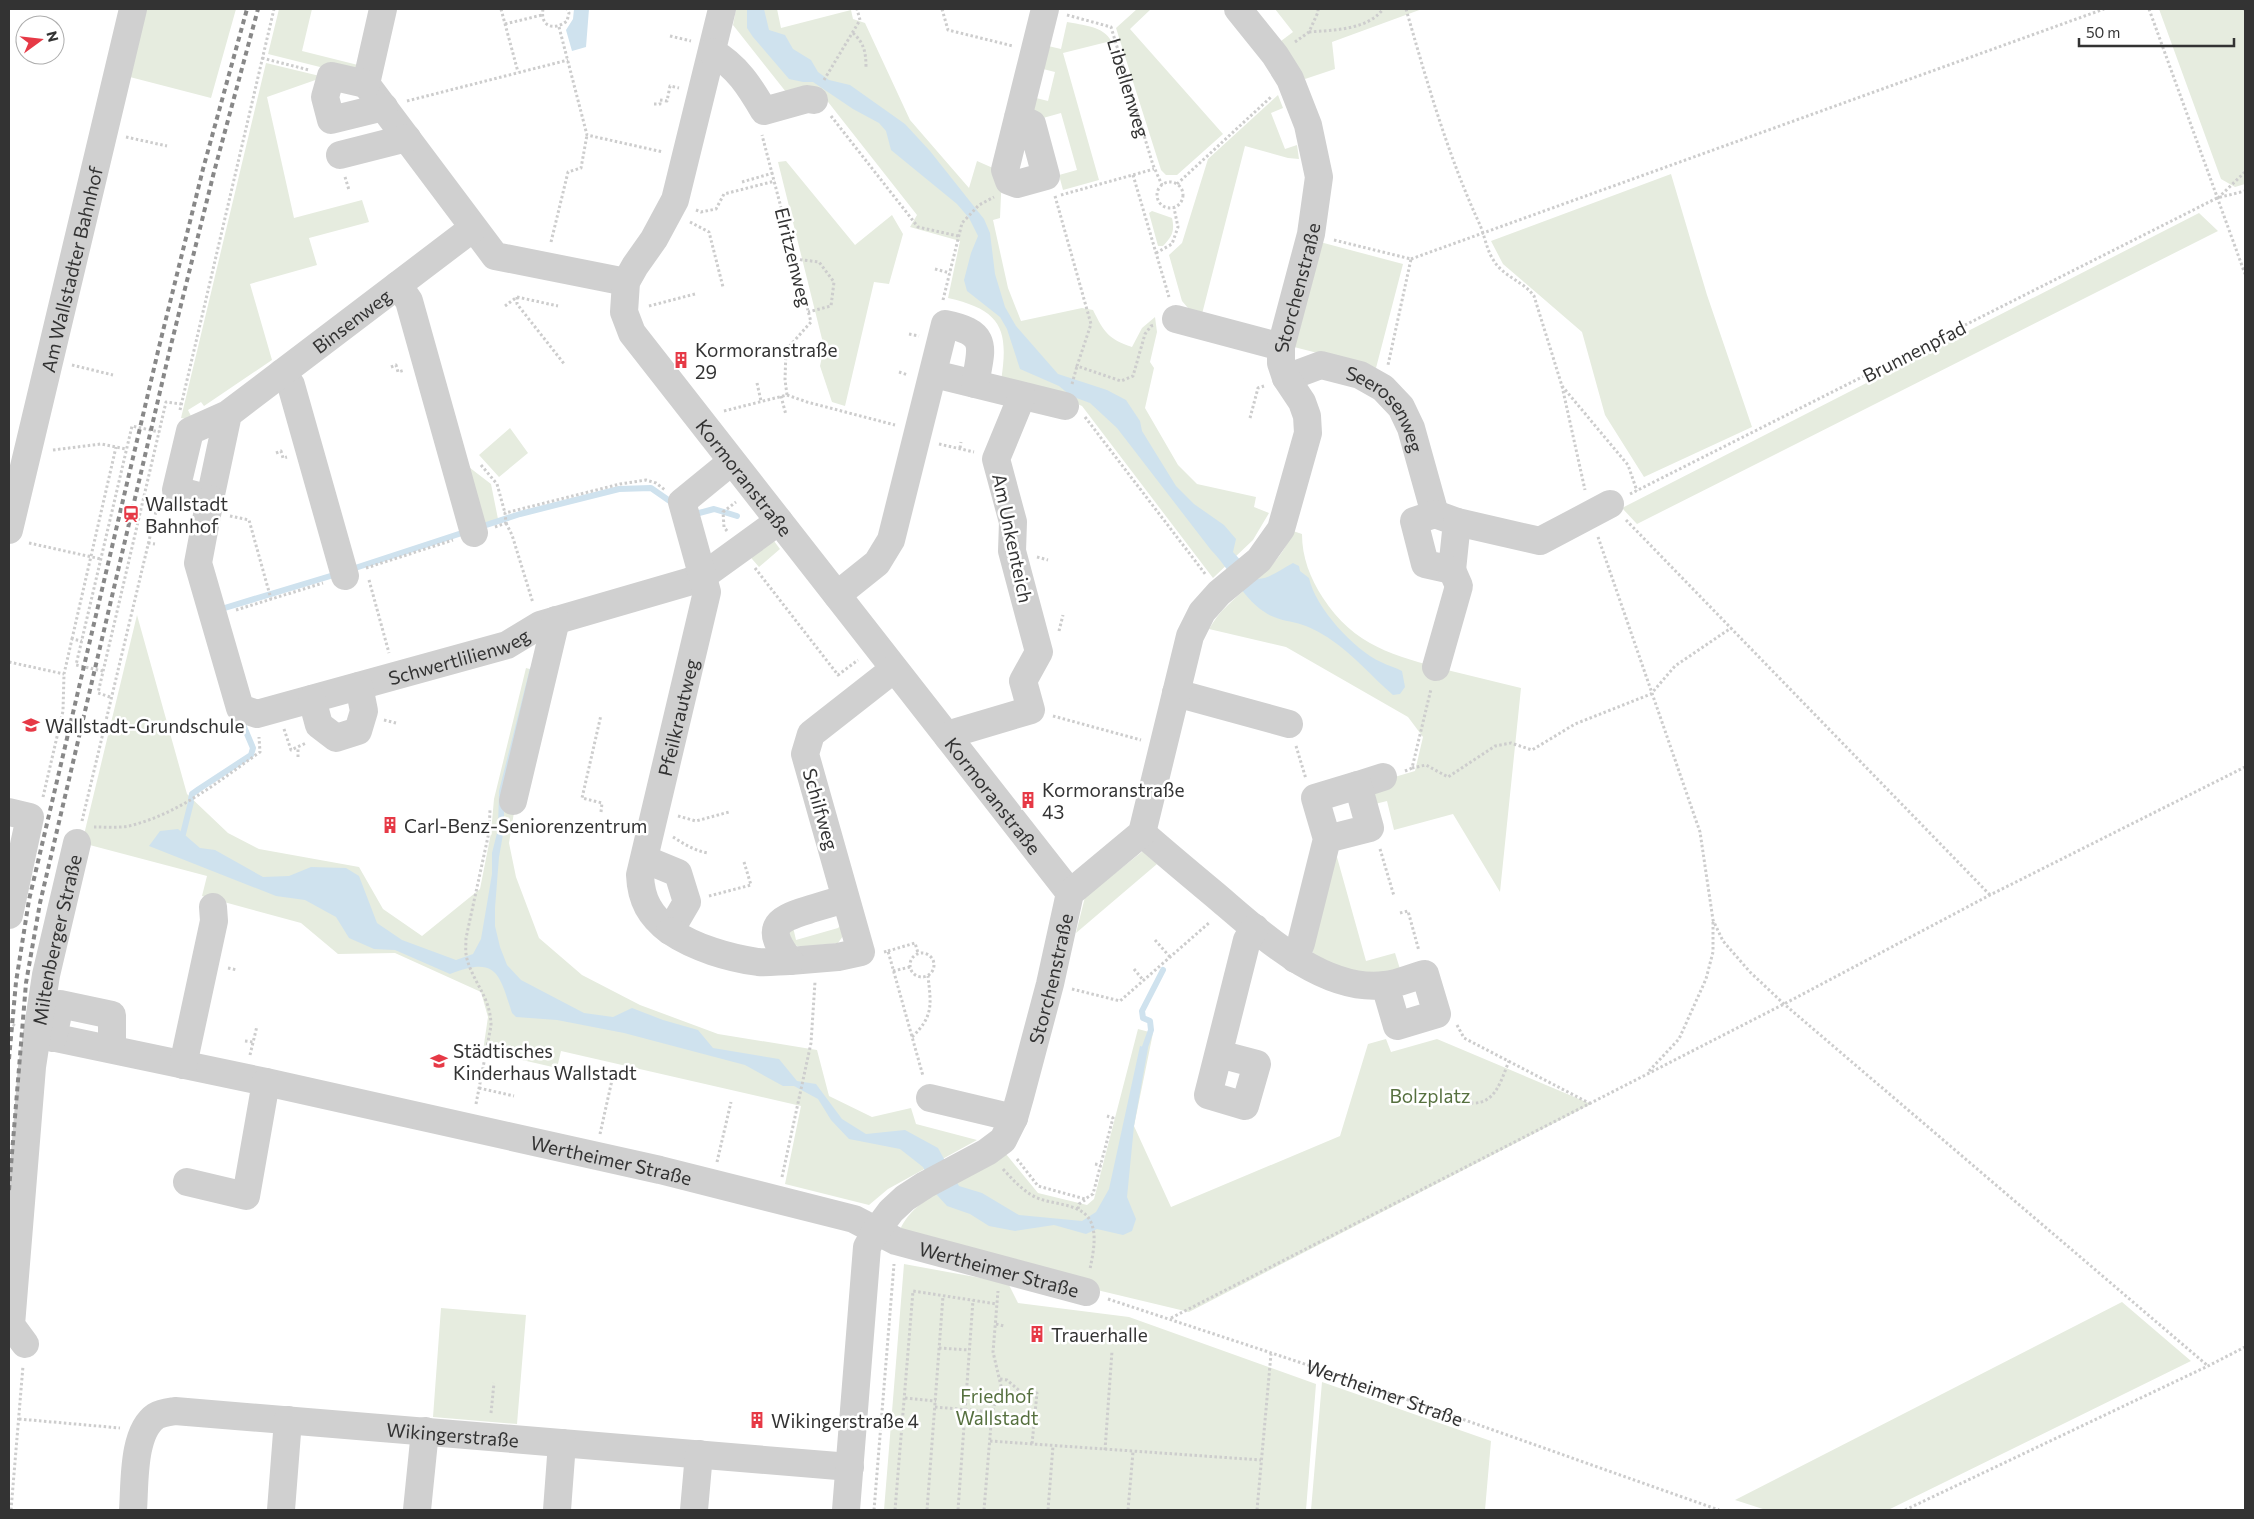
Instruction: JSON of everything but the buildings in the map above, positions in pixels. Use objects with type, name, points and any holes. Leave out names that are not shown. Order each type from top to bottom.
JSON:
[{"type":"street","name":"Am Wallstadter Bahnhof","points":[[14,523],[27,454],[133,9]]},
{"type":"street","points":[[366,84],[384,9]]},
{"type":"street","name":"Kormoranstraße","points":[[722,9],[687,157],[672,206],[626,282],[624,312],[632,333],[1070,893]]},
{"type":"street","points":[[1018,117],[1032,124],[1050,186],[1017,184],[1009,181],[1005,170],[1044,9]]},
{"type":"street","name":"Storchenstraße","points":[[1001,1137],[1050,984],[1070,893],[1142,833],[1190,636],[1202,612],[1223,590],[1259,560],[1281,529],[1308,433],[1307,416],[1302,402],[1286,378],[1281,363],[1281,347],[1311,234],[1319,178],[1308,125],[1290,80],[1276,55],[1238,9]]},
{"type":"street","points":[[712,52],[728,61],[749,86],[764,111],[807,99],[814,100]]},
{"type":"street","points":[[384,107],[331,120],[325,97],[331,76],[366,84],[384,107],[473,228],[495,256],[626,282]]},
{"type":"street","points":[[340,155],[407,138]]},
{"type":"street","name":"Binsenweg","points":[[267,711],[240,708],[198,563],[228,414],[473,228]]},
{"type":"street","points":[[398,285],[410,301],[474,534]]},
{"type":"street","points":[[1176,319],[1281,347]]},
{"type":"street","points":[[837,595],[877,563],[891,540],[945,324],[966,328],[977,337],[981,351],[975,384]]},
{"type":"street","name":"Seerosenweg","points":[[1286,378],[1321,365],[1360,375],[1383,388],[1401,407],[1446,518],[1452,570],[1458,586],[1436,667]]},
{"type":"street","points":[[282,373],[291,385],[355,572]]},
{"type":"street","points":[[934,374],[1065,406]]},
{"type":"street","name":"Am Unkenteich","points":[[1022,396],[996,459],[1013,522],[1012,552],[1039,652],[1023,682],[1030,710]]},
{"type":"street","points":[[703,576],[682,502],[731,462]]},
{"type":"street","points":[[1452,570],[1426,564],[1414,520],[1446,518],[1540,541],[1600,509]]},
{"type":"street","name":"Schwertlilienweg","points":[[267,711],[507,645],[548,623],[688,582],[703,576],[779,521]]},
{"type":"street","name":"Pfeilkrautweg","points":[[703,576],[707,592],[640,875],[644,901],[651,914],[670,931],[680,938],[714,951],[760,962],[803,960]]},
{"type":"street","name":"Schwertlilienweg","points":[[513,801],[548,623]]},
{"type":"street","name":"Schilfweg","points":[[861,952],[805,754],[812,734],[894,669]]},
{"type":"street","points":[[312,699],[319,725],[336,738],[358,731],[364,711],[358,686]]},
{"type":"street","points":[[1176,693],[1290,724]]},
{"type":"street","points":[[948,737],[957,732],[1030,710]]},
{"type":"street","points":[[1296,959],[1328,839],[1315,798],[1383,777]]},
{"type":"street","points":[[1328,839],[1370,828],[1358,785]]},
{"type":"street","points":[[9,915],[19,814]]},
{"type":"street","points":[[1142,833],[1255,928],[1296,959],[1329,976],[1357,984],[1385,986],[1425,974],[1437,1014],[1397,1026],[1385,986]]},
{"type":"street","name":"Miltenberger Straße","points":[[45,1036],[46,975],[79,834]]},
{"type":"street","points":[[644,859],[678,873],[687,902],[670,931]]},
{"type":"street","points":[[846,898],[786,917],[778,924],[776,933],[780,949],[803,960],[861,952]]},
{"type":"street","points":[[183,1065],[214,921],[213,907]]},
{"type":"street","points":[[1219,1054],[1247,940],[1255,928]]},
{"type":"street","name":"Wertheimer Straße","points":[[25,1344],[11,1325],[32,1068],[60,1004],[112,1015],[112,1049],[470,1127],[777,1199],[854,1219],[886,1236],[1086,1292]]},
{"type":"street","points":[[187,1182],[246,1196],[256,1080]]},
{"type":"street","points":[[846,1510],[864,1265],[867,1247],[886,1236],[891,1211],[925,1185],[956,1169],[1001,1137],[930,1098]]},
{"type":"street","name":"Wikingerstraße","points":[[144,1430],[156,1416],[175,1411],[850,1467]]},
{"type":"street","points":[[282,1510],[288,1420]]},
{"type":"street","points":[[133,1510],[139,1443],[144,1430]]},
{"type":"street","points":[[418,1510],[425,1431]]},
{"type":"street","points":[[557,1510],[562,1443]]},
{"type":"street","points":[[694,1510],[699,1454]]},
{"type":"path","points":[[501,9],[518,72]]},
{"type":"path","points":[[543,9],[542,16],[545,22],[552,27],[559,27],[567,21],[568,9]]},
{"type":"path","points":[[827,75],[860,20],[857,9]]},
{"type":"path","points":[[942,9],[948,30],[1034,51]]},
{"type":"path","name":"Libellenweg","points":[[1044,9],[1111,27],[1154,169],[1162,185]]},
{"type":"path","points":[[1309,32],[1318,9]]},
{"type":"path","points":[[1276,55],[1309,32],[1340,30],[1377,17],[1383,9]]},
{"type":"path","points":[[1406,9],[1432,100],[1450,146],[1460,182],[1483,232],[1493,260],[1502,272],[1530,290],[1534,296],[1600,509],[1651,694],[1700,832],[1713,920],[1714,952],[1706,979],[1679,1039],[1646,1074]]},
{"type":"path","points":[[1311,234],[1411,259],[2104,9]]},
{"type":"path","points":[[2149,9],[2245,274]]},
{"type":"path","points":[[505,24],[542,16]]},
{"type":"path","points":[[545,266],[568,172],[581,168],[587,135],[559,27]]},
{"type":"path","points":[[853,32],[862,41],[866,54],[866,68]]},
{"type":"path","points":[[262,58],[331,76]]},
{"type":"path","points":[[384,107],[568,60]]},
{"type":"path","points":[[1176,184],[1290,80]]},
{"type":"path","points":[[814,100],[821,104],[918,227],[958,236]]},
{"type":"path","name":"Elritzenweg","points":[[764,111],[760,123],[811,322],[786,350],[785,380],[788,395]]},
{"type":"path","points":[[104,132],[167,146]]},
{"type":"path","points":[[587,135],[687,157]]},
{"type":"path","points":[[1075,372],[1091,324],[1050,186],[1133,175],[1154,169]]},
{"type":"path","points":[[2217,198],[2245,172]]},
{"type":"path","points":[[742,182],[773,174]]},
{"type":"path","points":[[1078,366],[1120,381],[1133,376],[1145,334],[1150,326],[1176,319],[1133,175]]},
{"type":"path","points":[[672,206],[701,212],[716,210],[724,194],[775,181]]},
{"type":"path","points":[[1169,182],[1176,184],[1182,189],[1183,196],[1180,203],[1174,208],[1165,207],[1158,201],[1157,192],[1162,185],[1169,182]]},
{"type":"path","points":[[2217,198],[2245,191]]},
{"type":"path","name":"Brunnenpfad","points":[[1600,509],[2217,198]]},
{"type":"path","points":[[945,324],[940,312],[958,236],[964,219],[979,205]]},
{"type":"path","points":[[672,206],[709,232],[724,287]]},
{"type":"path","points":[[1156,253],[1172,244],[1178,228],[1174,208]]},
{"type":"path","points":[[794,259],[819,262],[834,282],[831,306],[808,312]]},
{"type":"path","points":[[1383,388],[1411,259]]},
{"type":"path","points":[[935,269],[950,273]]},
{"type":"path","points":[[624,312],[695,294]]},
{"type":"path","points":[[505,306],[517,297],[558,306]]},
{"type":"path","points":[[517,297],[517,304],[565,365]]},
{"type":"path","points":[[49,359],[113,375]]},
{"type":"path","points":[[1250,418],[1258,388],[1286,378]]},
{"type":"path","points":[[757,384],[761,401]]},
{"type":"path","points":[[1562,386],[1628,465],[1637,491]]},
{"type":"path","points":[[701,423],[722,412],[788,395],[807,402],[906,428],[932,443],[960,448],[996,459]]},
{"type":"path","points":[[781,396],[786,416]]},
{"type":"path","points":[[110,697],[98,693],[102,671],[166,402],[181,404]]},
{"type":"path","points":[[1065,406],[1082,413],[1223,590]]},
{"type":"path","points":[[102,671],[76,665],[126,449],[132,426],[159,432]]},
{"type":"path","points":[[960,448],[961,442]]},
{"type":"path","points":[[27,454],[101,444],[126,449]]},
{"type":"path","points":[[19,814],[43,797],[63,711],[64,674],[116,447]]},
{"type":"path","points":[[480,463],[497,484],[505,513]]},
{"type":"path","points":[[753,488],[723,512],[724,527],[838,675],[877,646]]},
{"type":"path","points":[[208,506],[249,520],[271,599]]},
{"type":"path","points":[[1600,509],[1731,628],[1990,895]]},
{"type":"path","points":[[14,523],[101,559]]},
{"type":"path","points":[[506,524],[548,623]]},
{"type":"path","points":[[148,543],[155,544]]},
{"type":"path","points":[[355,572],[396,676]]},
{"type":"path","points":[[1383,777],[1426,765],[1448,777],[1495,746],[1511,744],[1532,750],[1575,724],[1610,712],[1651,694],[1676,666],[1731,628]]},
{"type":"path","points":[[72,639],[82,641]]},
{"type":"path","points":[[9,662],[64,674]]},
{"type":"path","points":[[1412,768],[1436,667]]},
{"type":"path","points":[[1030,710],[1163,745]]},
{"type":"path","points":[[267,711],[291,750],[306,743]]},
{"type":"path","points":[[79,834],[95,827],[127,826],[155,818],[181,807],[260,752],[267,711]]},
{"type":"path","points":[[601,716],[582,798],[602,803],[601,812]]},
{"type":"path","points":[[1290,724],[1309,791],[1315,798]]},
{"type":"path","points":[[298,748],[298,757]]},
{"type":"path","points":[[1171,1318],[1784,1004],[1990,895],[2245,767]]},
{"type":"path","points":[[653,821],[696,821],[729,812]]},
{"type":"path","points":[[653,821],[668,835],[696,851],[708,853]]},
{"type":"path","points":[[1370,828],[1382,853],[1394,896]]},
{"type":"path","points":[[687,902],[751,885],[744,862]]},
{"type":"path","points":[[1050,984],[1120,1001],[1228,905]]},
{"type":"path","points":[[470,1127],[491,1026],[488,1001],[470,968],[466,956],[466,938],[472,911]]},
{"type":"path","points":[[1400,913],[1408,911],[1425,974]]},
{"type":"path","points":[[1713,920],[1723,941],[1750,972],[1784,1004],[2208,1366]]},
{"type":"path","points":[[1155,940],[1170,957]]},
{"type":"path","points":[[861,952],[874,954],[915,943],[918,953]]},
{"type":"path","points":[[888,951],[930,1098]]},
{"type":"path","points":[[918,953],[927,953],[933,960],[934,969],[928,976],[920,977],[913,974],[910,967],[911,958],[918,953]]},
{"type":"path","points":[[777,1199],[805,1078],[811,1043],[803,960]]},
{"type":"path","points":[[893,971],[910,967]]},
{"type":"path","points":[[1134,970],[1143,980]]},
{"type":"path","points":[[912,1037],[929,1016],[931,999],[928,976]]},
{"type":"path","points":[[1437,1014],[1452,1016],[1464,1038],[1590,1104]]},
{"type":"path","points":[[256,1026],[253,1042],[256,1080]]},
{"type":"path","points":[[246,1040],[253,1042]]},
{"type":"path","points":[[1464,1095],[1472,1103],[1482,1104],[1495,1094],[1509,1061]]},
{"type":"path","points":[[599,1140],[614,1071]]},
{"type":"path","points":[[479,1088],[514,1096]]},
{"type":"path","points":[[716,1168],[731,1102]]},
{"type":"path","points":[[1078,1209],[1080,1204],[1093,1194],[1113,1118],[1107,1116]]},
{"type":"path","points":[[1001,1137],[1038,1186],[1085,1199]]},
{"type":"path","points":[[1001,1137],[1022,1189],[1037,1198],[1078,1209],[1087,1216],[1094,1232],[1095,1240],[1086,1292]]},
{"type":"path","points":[[1094,1164],[1101,1166]]},
{"type":"path","points":[[874,1510],[886,1236]]},
{"type":"path","points":[[984,1510],[992,1412],[1001,1386],[993,1352],[998,1282]]},
{"type":"path","points":[[896,1510],[913,1291],[997,1304]]},
{"type":"path","name":"Wertheimer Straße","points":[[1086,1292],[1171,1318],[1271,1354],[1332,1373],[1719,1510]]},
{"type":"path","points":[[928,1510],[943,1296]]},
{"type":"path","points":[[958,1510],[972,1300]]},
{"type":"path","points":[[996,1324],[1004,1326]]},
{"type":"path","points":[[11,1510],[25,1344]]},
{"type":"path","points":[[1905,1510],[2245,1347]]},
{"type":"path","points":[[939,1348],[969,1350]]},
{"type":"path","points":[[1105,1450],[1112,1351]]},
{"type":"path","points":[[1257,1510],[1271,1354]]},
{"type":"path","points":[[1000,1379],[1007,1380],[1021,1392],[1037,1393],[1032,1444]]},
{"type":"path","points":[[489,1436],[494,1383]]},
{"type":"path","points":[[904,1398],[936,1401]]},
{"type":"path","points":[[935,1407],[992,1412]]},
{"type":"path","points":[[19,1419],[144,1430]]},
{"type":"path","points":[[990,1441],[1261,1460]]},
{"type":"path","points":[[1048,1510],[1053,1446]]},
{"type":"path","points":[[1128,1510],[1133,1452]]},
{"type":"green space","points":[[142,9],[236,9],[211,98],[126,76]]},
{"type":"green space","points":[[279,9],[312,9],[302,51],[358,65],[356,76],[268,54]]},
{"type":"green space","points":[[736,9],[777,9],[781,28],[851,10],[853,19],[865,23],[910,120],[969,188],[977,161],[1002,172],[1000,218],[993,220],[1008,288],[1021,321],[1082,308],[1093,310],[1100,324],[1112,338],[1132,347],[1142,328],[1155,317],[1157,332],[1150,362],[1154,368],[1145,408],[1178,465],[1197,484],[1256,497],[1254,507],[1269,513],[1253,540],[1213,578],[1082,406],[1064,398],[1001,381],[1004,348],[998,325],[991,316],[980,309],[948,298],[960,241],[910,227],[917,215],[821,93],[790,97],[733,25]]},
{"type":"green space","points":[[1137,9],[1151,9],[1130,29],[1223,134],[1177,175],[1166,175],[1161,170],[1116,28]]},
{"type":"green space","points":[[1275,9],[1422,9],[1332,42],[1335,69],[1305,79],[1281,41],[1293,32]]},
{"type":"green space","points":[[2159,9],[2245,9],[2245,184],[2235,187],[2221,179]]},
{"type":"green space","points":[[1067,22],[1098,29],[1108,36],[1111,41],[1063,53],[1099,180],[1063,190],[1059,175],[1077,170],[1061,113],[1043,118],[1031,110],[1032,97],[1048,101],[1055,72],[1039,68],[1044,45],[1061,49]]},
{"type":"green space","points":[[266,63],[324,77],[267,97],[294,218],[362,200],[369,222],[309,238],[317,265],[250,284],[272,360],[204,406],[201,402],[188,410],[193,420],[181,418]]},
{"type":"green space","points":[[1278,95],[1283,108],[1271,113],[1285,149],[1297,145],[1299,159],[1288,158],[1245,146],[1202,314],[1188,308],[1182,301],[1169,255],[1182,243],[1208,159]]},
{"type":"green space","points":[[786,161],[855,245],[892,215],[903,234],[889,284],[874,282],[845,406],[832,402],[820,366],[824,347],[778,162]]},
{"type":"green space","points":[[1671,174],[1707,295],[1752,427],[1644,477],[1605,415],[1582,332],[1503,264],[1491,241]]},
{"type":"green space","points":[[1152,211],[1172,218],[1172,233],[1169,240],[1163,246],[1158,246],[1149,213]]},
{"type":"green space","points":[[2199,213],[2218,231],[1637,524],[1622,508]]},
{"type":"green space","points":[[1320,242],[1403,264],[1376,368],[1294,347]]},
{"type":"green space","points":[[510,428],[528,453],[499,477],[479,455]]},
{"type":"green space","points":[[461,461],[491,484],[498,519],[477,526]]},
{"type":"green space","points":[[1293,531],[1302,534],[1303,551],[1308,567],[1314,583],[1323,598],[1348,628],[1362,638],[1377,647],[1410,660],[1521,688],[1500,892],[1453,814],[1394,830],[1387,801],[1371,805],[1367,791],[1381,781],[1415,771],[1423,737],[1408,717],[1286,647],[1209,629],[1223,609],[1272,565],[1287,544]]},
{"type":"green space","points":[[768,533],[780,549],[759,567],[746,552]]},
{"type":"green space","points":[[137,615],[187,794],[228,833],[259,849],[359,867],[383,909],[422,936],[480,889],[491,833],[494,799],[526,668],[537,671],[509,843],[516,877],[539,938],[582,975],[640,1005],[718,1034],[817,1050],[829,1096],[872,1117],[911,1108],[916,1124],[977,1140],[888,1189],[869,1205],[785,1184],[801,1106],[561,1051],[557,1068],[483,1051],[488,1017],[481,992],[395,953],[338,954],[301,923],[202,896],[207,876],[82,843]]},
{"type":"green space","points":[[1335,850],[1366,961],[1395,953],[1400,969],[1376,976],[1321,962],[1314,955],[1310,946]]},
{"type":"green space","points":[[1143,851],[1157,864],[1076,933],[1085,897]]},
{"type":"green space","points":[[846,920],[848,929],[838,943],[802,947],[793,945],[789,932],[793,927],[796,940],[838,928]]},
{"type":"green space","name":"Bolzplatz","points":[[1138,1029],[1153,1033],[1134,1126],[1171,1207],[1340,1136],[1368,1044],[1386,1039],[1391,1052],[1437,1039],[1591,1104],[1189,1312],[1097,1290],[1098,1285],[1034,1266],[899,1233],[906,1219],[917,1207],[1006,1154],[1038,1193],[1087,1205],[1094,1199]]},
{"type":"green space","name":"Friedhof Wallstadt","points":[[904,1264],[1008,1283],[1018,1303],[1129,1317],[1316,1384],[1306,1510],[884,1510]]},
{"type":"green space","points":[[2122,1302],[2191,1361],[1888,1510],[1766,1510],[1735,1500]]},
{"type":"green space","points":[[441,1308],[526,1315],[517,1424],[433,1417]]},
{"type":"green space","points":[[1322,1382],[1491,1441],[1485,1510],[1311,1510]]},
{"type":"water","points":[[574,9],[589,9],[586,47],[572,51],[566,30],[573,19]]},
{"type":"water","points":[[747,9],[764,9],[769,30],[785,35],[793,49],[811,60],[818,72],[829,80],[850,85],[905,124],[930,151],[984,219],[990,233],[995,274],[1005,307],[1016,326],[1058,374],[1107,390],[1126,400],[1140,421],[1142,431],[1176,486],[1194,504],[1224,525],[1236,539],[1233,552],[1258,579],[1272,575],[1293,563],[1299,566],[1300,571],[1309,578],[1319,602],[1327,614],[1348,638],[1370,656],[1402,671],[1405,687],[1400,694],[1393,695],[1339,645],[1324,635],[1303,625],[1273,617],[1255,605],[1117,428],[1090,403],[1071,396],[1059,386],[1020,369],[1007,329],[1000,317],[967,291],[964,280],[971,253],[978,236],[969,218],[957,204],[891,150],[886,131],[879,123],[853,109],[813,82],[789,79],[747,28]]},
{"type":"water","points":[[533,665],[504,791],[504,829],[499,857],[495,908],[495,926],[500,947],[507,965],[521,980],[584,1013],[613,1017],[632,1008],[663,1020],[698,1030],[713,1048],[779,1059],[797,1081],[816,1084],[842,1119],[866,1134],[905,1130],[938,1148],[959,1186],[982,1193],[1019,1215],[1082,1221],[1096,1212],[1109,1189],[1140,1046],[1148,1048],[1134,1126],[1127,1197],[1136,1219],[1132,1231],[1123,1235],[1097,1229],[1086,1234],[1054,1225],[1015,1231],[989,1226],[970,1214],[947,1206],[937,1195],[923,1167],[900,1149],[849,1139],[831,1120],[818,1099],[794,1086],[783,1086],[745,1065],[624,1033],[557,1020],[516,1017],[512,1013],[499,978],[487,968],[478,967],[450,974],[395,950],[374,949],[349,938],[336,917],[305,900],[276,896],[149,846],[160,831],[178,829],[200,848],[215,850],[263,877],[289,876],[311,867],[346,868],[359,876],[377,923],[402,940],[456,960],[473,954],[481,939],[492,874],[492,853],[498,829],[499,791],[530,668]]},
{"type":"waterway","points":[[480,527],[520,514],[619,489],[651,488],[674,504]]},
{"type":"waterway","points":[[693,512],[699,513],[714,509],[737,516]]},
{"type":"waterway","points":[[349,570],[468,531]]},
{"type":"waterway","points":[[218,610],[337,574]]},
{"type":"waterway","points":[[191,799],[192,794],[251,755],[253,748],[239,715]]},
{"type":"waterway","points":[[183,834],[191,802]]},
{"type":"waterway","points":[[1145,1047],[1151,1030],[1150,1021],[1143,1018],[1142,1011],[1163,970]]},
{"type":"railway","points":[[9,1059],[16,982],[29,900],[159,347],[203,169],[247,9]]},
{"type":"railway","points":[[9,1190],[26,983],[40,903],[170,349],[214,172],[258,9]]},
{"type":"place","name":"Kormoranstraße 29","points":[[681,360]]},
{"type":"place","name":"Wallstadt Bahnhof","points":[[131,514]]},
{"type":"place","name":"Wallstadt-Grundschule","points":[[31,725]]},
{"type":"place","name":"Kormoranstraße 43","points":[[1028,800]]},
{"type":"place","name":"Carl-Benz-Seniorenzentrum","points":[[390,825]]},
{"type":"place","name":"Städtisches Kinderhaus Wallstadt","points":[[439,1061]]},
{"type":"place","name":"Trauerhalle","points":[[1037,1334]]},
{"type":"place","name":"Wikingerstraße 4","points":[[757,1420]]}]
